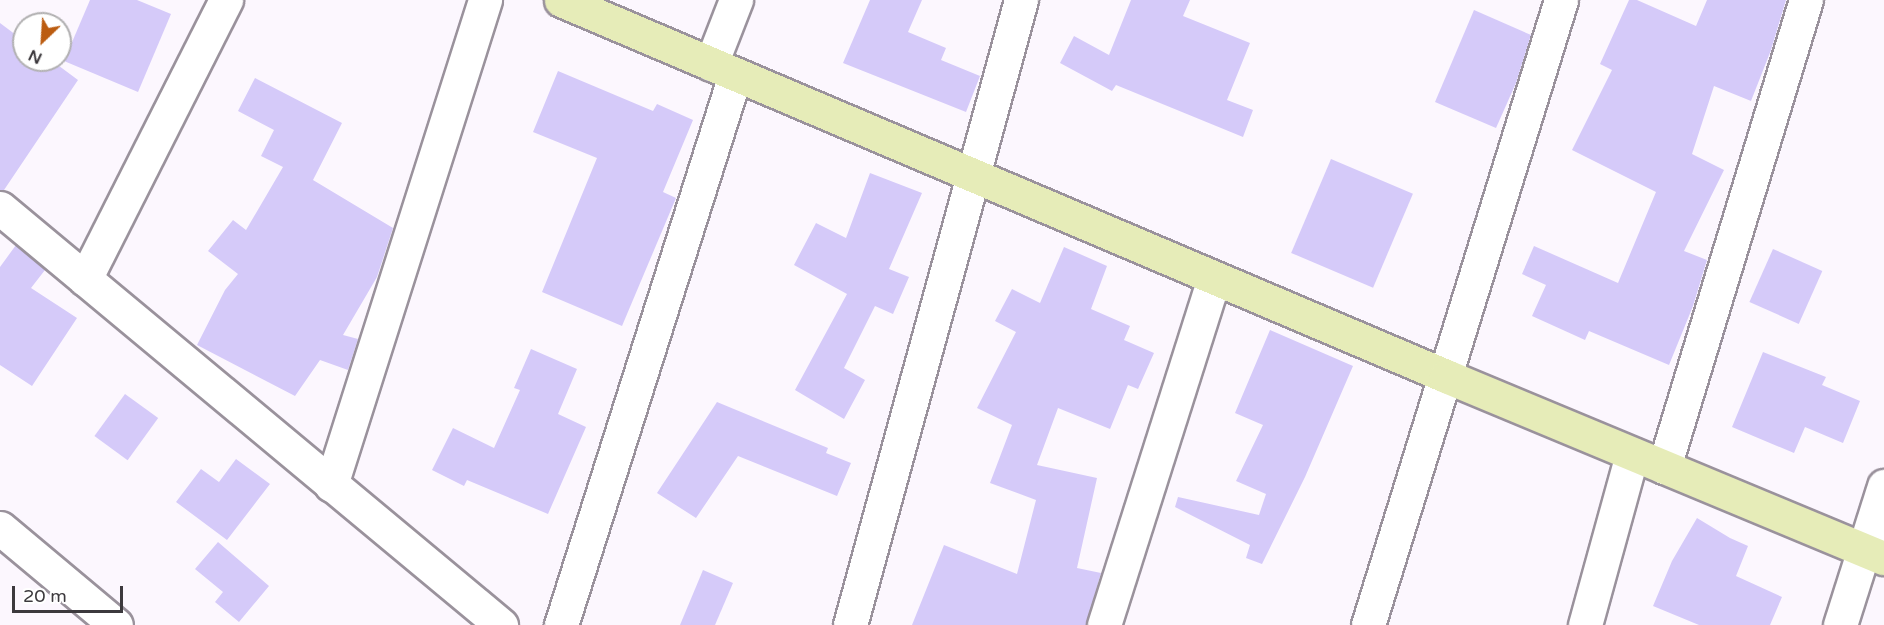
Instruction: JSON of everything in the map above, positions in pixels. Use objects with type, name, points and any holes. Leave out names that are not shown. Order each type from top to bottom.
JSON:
[{"type":"street","points":[[85,279],[226,0]]},
{"type":"street","points":[[331,484],[485,0]]},
{"type":"street","points":[[561,0],[1446,376],[1874,554]]},
{"type":"street","points":[[561,625],[723,69],[736,0]]},
{"type":"street","points":[[850,625],[1021,0]]},
{"type":"street","points":[[1368,625],[1561,0]]},
{"type":"street","points":[[1664,467],[1806,0]]},
{"type":"street","points":[[0,208],[501,625]]},
{"type":"street","points":[[1104,625],[1214,278]]},
{"type":"street","points":[[1586,625],[1632,454]]},
{"type":"street","points":[[1840,625],[1874,554],[1884,486]]},
{"type":"street","points":[[0,528],[116,625]]},
{"type":"building","points":[[90,0],[137,0],[171,14],[138,92],[72,64],[72,42]]},
{"type":"building","points":[[870,0],[922,0],[908,32],[946,48],[941,60],[980,76],[966,112],[843,63]]},
{"type":"building","points":[[1131,0],[1190,0],[1183,16],[1250,43],[1227,100],[1253,110],[1243,137],[1116,85],[1112,91],[1060,63],[1074,36],[1109,55]]},
{"type":"building","points":[[1629,0],[1637,0],[1696,26],[1707,0],[1786,0],[1771,50],[1751,101],[1714,86],[1692,154],[1724,170],[1684,251],[1707,260],[1693,306],[1669,365],[1589,331],[1585,340],[1532,316],[1546,285],[1522,274],[1534,246],[1618,283],[1656,192],[1572,150],[1612,70],[1600,64]]},
{"type":"building","points":[[1474,10],[1531,35],[1516,83],[1496,128],[1435,102]]},
{"type":"building","points":[[0,23],[12,32],[12,72],[67,72],[78,80],[4,190],[0,190]]},
{"type":"building","points":[[558,71],[653,111],[657,104],[693,120],[663,192],[676,198],[622,326],[542,292],[597,158],[533,132]]},
{"type":"building","points":[[255,78],[342,123],[313,180],[393,228],[377,277],[343,335],[358,339],[348,370],[320,360],[295,396],[197,345],[225,290],[238,274],[208,251],[233,220],[246,230],[283,167],[261,156],[274,130],[238,111]]},
{"type":"building","points":[[1331,159],[1413,194],[1373,288],[1291,253]]},
{"type":"building","points":[[870,173],[922,193],[889,269],[909,277],[893,314],[875,306],[844,368],[865,380],[844,419],[795,390],[847,294],[794,265],[816,223],[846,238]]},
{"type":"building","points":[[16,245],[45,270],[31,288],[77,318],[32,386],[0,365],[0,267]]},
{"type":"building","points":[[1064,247],[1107,266],[1091,309],[1130,326],[1124,340],[1154,353],[1138,389],[1128,385],[1110,429],[1058,408],[1037,465],[1097,478],[1077,568],[1101,573],[1086,625],[912,625],[944,545],[1017,574],[1036,500],[990,483],[1012,425],[977,408],[1016,332],[995,321],[1012,289],[1040,303]]},
{"type":"building","points":[[1773,249],[1822,271],[1799,324],[1749,302]]},
{"type":"building","points":[[1270,330],[1353,366],[1305,477],[1262,564],[1246,558],[1250,545],[1175,507],[1178,497],[1259,515],[1266,494],[1236,481],[1263,425],[1235,413]]},
{"type":"building","points":[[531,349],[577,369],[558,414],[586,427],[548,514],[467,480],[464,486],[432,470],[453,428],[494,448],[520,390],[514,388]]},
{"type":"building","points":[[1763,352],[1826,377],[1822,385],[1860,401],[1843,443],[1805,427],[1794,453],[1732,427]]},
{"type":"building","points":[[125,394],[158,418],[128,460],[94,436]]},
{"type":"building","points":[[717,402],[828,448],[826,453],[851,463],[837,496],[738,456],[696,518],[657,493]]},
{"type":"building","points":[[236,459],[270,484],[227,540],[176,502],[201,469],[219,482]]},
{"type":"building","points":[[1697,518],[1748,546],[1736,576],[1782,597],[1770,625],[1699,625],[1653,606],[1672,561]]},
{"type":"building","points":[[218,542],[269,586],[239,622],[215,602],[223,592],[195,569]]},
{"type":"building","points":[[703,570],[733,583],[715,625],[680,625]]}]
